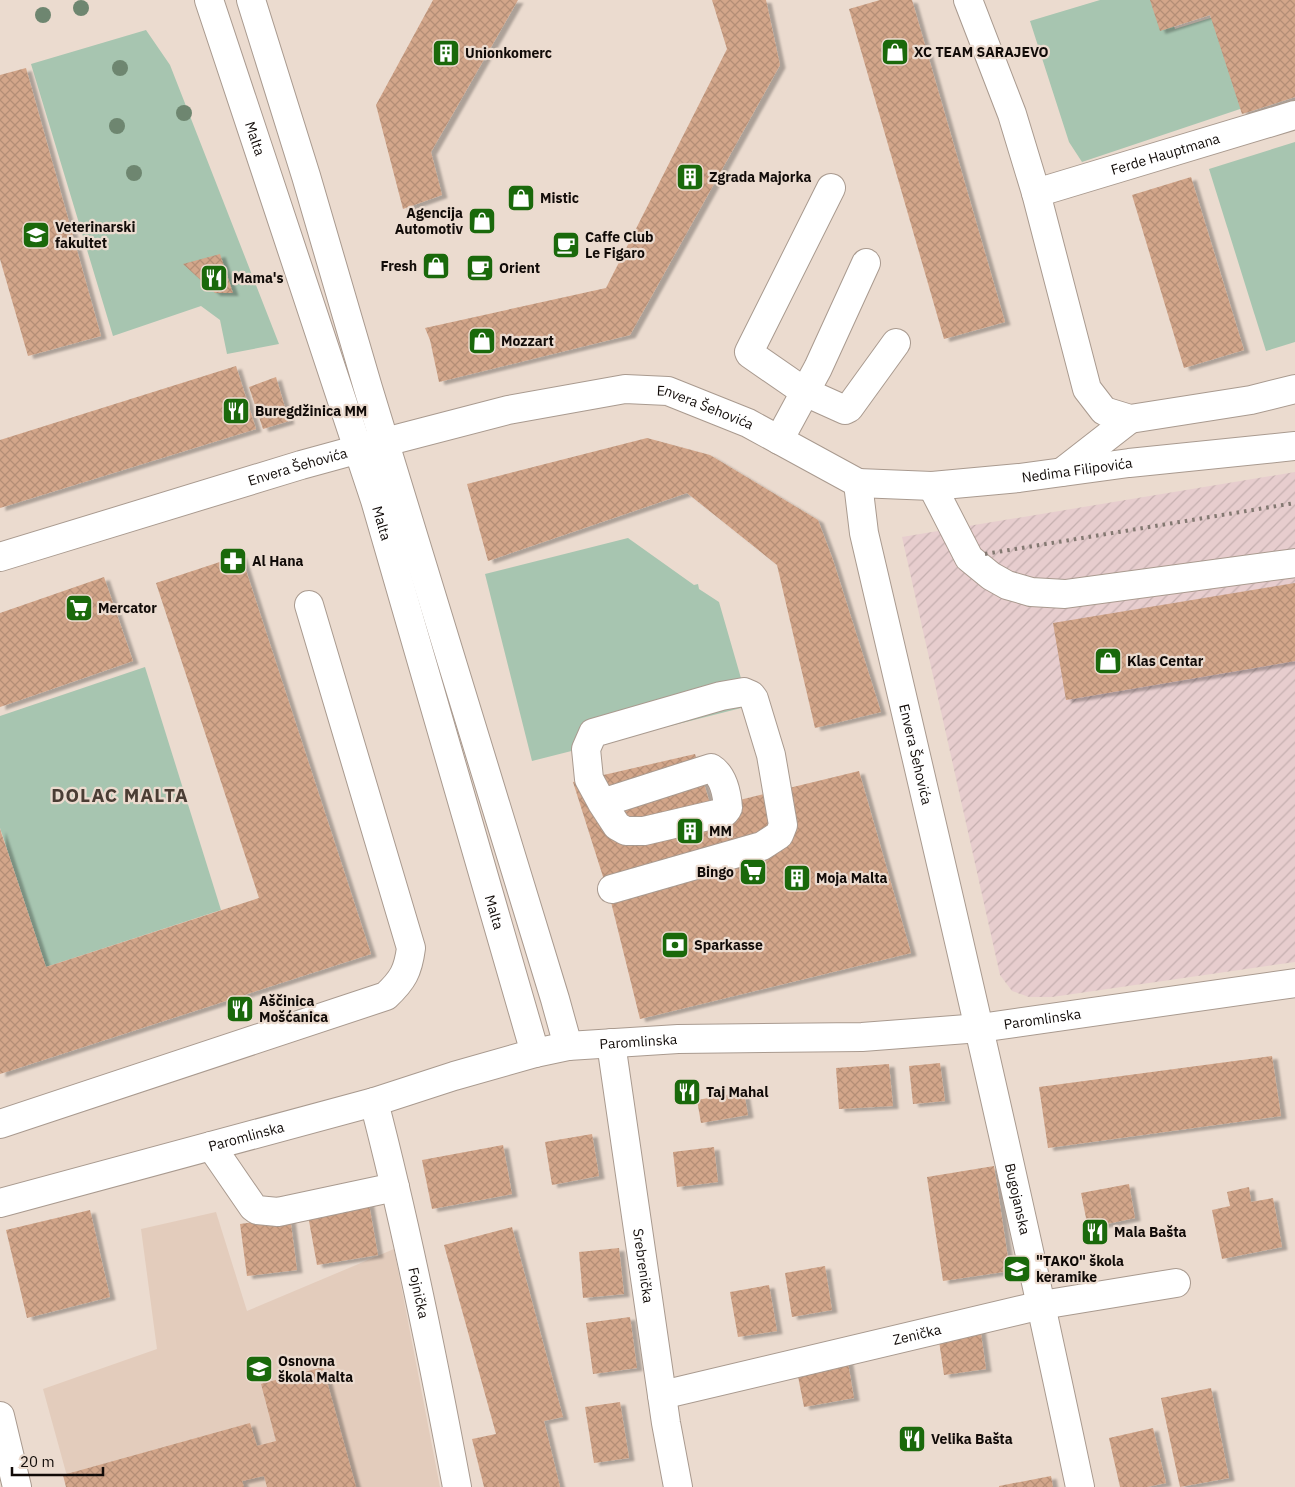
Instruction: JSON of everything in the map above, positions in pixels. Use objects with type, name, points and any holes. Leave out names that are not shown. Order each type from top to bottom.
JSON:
[{"type":"street","name":"Malta","points":[[209,0],[372,446],[555,999],[568,1046]]},
{"type":"street","name":"Malta","points":[[251,0],[306,176],[372,446],[384,528],[535,1052]]},
{"type":"street","points":[[968,0],[1012,114],[1036,193],[1087,389],[1104,411],[1130,419],[1251,400],[1295,389]]},
{"type":"street","name":"Ferde Hauptmana","points":[[1036,193],[1295,115]]},
{"type":"street","points":[[832,188],[749,352],[805,392],[841,410],[849,408],[896,343]]},
{"type":"street","points":[[779,440],[818,368],[866,263]]},
{"type":"street","name":"Envera Šehovića","points":[[0,557],[372,446],[508,410],[625,389],[668,391],[748,423],[858,482],[864,533],[980,1028]]},
{"type":"street","points":[[1062,472],[1130,419]]},
{"type":"street","name":"Nedima Filipovića","points":[[858,482],[932,486],[1019,478],[1129,463],[1295,446]]},
{"type":"street","points":[[932,486],[969,558],[991,576],[1007,585],[1031,592],[1065,594],[1295,563]]},
{"type":"street","points":[[0,1124],[386,996],[398,985],[408,968],[411,948],[309,605]]},
{"type":"street","points":[[602,803],[589,779],[586,749],[593,733],[721,696],[737,692],[751,694],[780,753],[783,824],[779,835],[762,846],[612,889]]},
{"type":"street","name":"Paromlinska","points":[[0,1204],[374,1102],[535,1052],[568,1046],[678,1039],[862,1037],[980,1028],[1294,988]]},
{"type":"street","name":"Bugojanska","points":[[980,1028],[1042,1305],[1080,1487]]},
{"type":"street","name":"Srebrenička","points":[[611,1043],[662,1394],[678,1487]]},
{"type":"street","name":"Fojnička","points":[[374,1102],[395,1187],[457,1487]]},
{"type":"street","points":[[211,1146],[257,1210],[278,1212],[395,1187]]},
{"type":"street","name":"Zenička","points":[[662,1394],[1042,1305],[1176,1283]]},
{"type":"street","points":[[0,1416],[17,1487]]},
{"type":"shaded area","points":[[1295,472],[1295,962],[1052,997],[1029,997],[1012,991],[1000,975],[902,537]]},
{"type":"shaded area","name":"Osnovna škola Malta","points":[[216,1212],[247,1311],[394,1249],[440,1487],[70,1487],[43,1389],[157,1349],[141,1229]]},
{"type":"green space","points":[[1100,0],[1164,0],[1175,29],[1230,12],[1258,103],[1082,162],[1069,142],[1030,21]]},
{"type":"green space","points":[[146,30],[170,65],[279,344],[227,354],[220,320],[201,306],[113,336],[31,64]]},
{"type":"green space","points":[[1295,142],[1295,342],[1266,351],[1209,169]]},
{"type":"green space","points":[[628,538],[694,585],[698,584],[699,589],[719,602],[749,706],[532,761],[485,574]]},
{"type":"green space","points":[[145,667],[221,910],[46,967],[0,828],[0,716]]},
{"type":"building","name":"Unionkomerc","points":[[433,0],[518,0],[431,152],[442,195],[403,209],[376,105]]},
{"type":"building","name":"Zgrada Majorka","points":[[712,0],[766,0],[780,65],[630,335],[439,382],[430,340],[425,328],[606,288],[727,49]]},
{"type":"building","points":[[880,0],[912,0],[1005,322],[944,339],[849,9]]},
{"type":"building","points":[[1150,0],[1295,0],[1295,97],[1242,114],[1210,15],[1160,31]]},
{"type":"building","name":"Veterinarski fakultet","points":[[26,68],[101,336],[28,356],[0,259],[0,75]]},
{"type":"building","points":[[1191,177],[1244,350],[1184,368],[1132,195]]},
{"type":"building","name":"Mama's","points":[[220,254],[233,293],[215,293],[183,264]]},
{"type":"building","points":[[236,366],[256,429],[0,508],[0,440]]},
{"type":"building","points":[[276,377],[289,421],[263,429],[249,387]]},
{"type":"building","points":[[647,438],[710,455],[818,520],[833,560],[881,712],[815,728],[777,565],[687,493],[488,561],[467,484]]},
{"type":"building","points":[[241,555],[371,954],[0,1074],[0,829],[46,967],[259,898],[156,583]]},
{"type":"building","points":[[104,577],[133,661],[0,707],[0,613]]},
{"type":"building","points":[[1295,583],[1295,661],[1066,700],[1053,623]]},
{"type":"building","name":"Moja Malta","points":[[695,754],[711,807],[859,771],[911,953],[640,1019],[611,902],[573,782]]},
{"type":"building","points":[[1272,1056],[1281,1116],[1048,1148],[1039,1087]]},
{"type":"building","points":[[940,1063],[945,1101],[913,1104],[909,1066]]},
{"type":"building","points":[[889,1064],[893,1106],[839,1109],[836,1068]]},
{"type":"building","points":[[744,1092],[748,1115],[701,1123],[697,1100]]},
{"type":"building","points":[[592,1134],[599,1176],[552,1185],[545,1142]]},
{"type":"building","points":[[503,1145],[512,1194],[432,1209],[422,1160]]},
{"type":"building","points":[[714,1147],[718,1182],[677,1187],[673,1152]]},
{"type":"building","points":[[994,1166],[1010,1271],[943,1281],[927,1177]]},
{"type":"building","points":[[1129,1184],[1135,1218],[1088,1228],[1081,1193]]},
{"type":"building","points":[[1249,1187],[1251,1202],[1273,1198],[1282,1247],[1222,1259],[1212,1210],[1230,1206],[1227,1192]]},
{"type":"building","points":[[368,1199],[378,1255],[317,1265],[307,1210]]},
{"type":"building","points":[[90,1210],[110,1297],[27,1318],[6,1230]]},
{"type":"building","points":[[290,1217],[297,1270],[247,1276],[240,1224]]},
{"type":"building","points":[[512,1227],[563,1417],[544,1421],[560,1487],[484,1487],[472,1439],[496,1434],[444,1245]]},
{"type":"building","points":[[619,1248],[624,1294],[583,1298],[579,1252]]},
{"type":"building","points":[[825,1266],[832,1310],[792,1317],[785,1273]]},
{"type":"building","points":[[769,1285],[777,1331],[738,1337],[730,1292]]},
{"type":"building","points":[[630,1317],[637,1368],[593,1374],[586,1323]]},
{"type":"building","points":[[980,1327],[986,1369],[944,1375],[938,1334]]},
{"type":"building","points":[[847,1357],[854,1398],[804,1407],[796,1366]]},
{"type":"building","points":[[323,1367],[356,1487],[267,1487],[264,1476],[242,1481],[244,1487],[66,1487],[63,1475],[250,1423],[257,1446],[276,1441],[261,1384]]},
{"type":"building","points":[[1211,1388],[1229,1478],[1180,1487],[1161,1398]]},
{"type":"building","points":[[620,1402],[629,1458],[594,1463],[585,1407]]},
{"type":"building","points":[[1153,1428],[1166,1483],[1147,1487],[1120,1487],[1109,1438]]},
{"type":"building","points":[[1051,1476],[1053,1487],[999,1487],[999,1486]]},
{"type":"railway","points":[[985,554],[1295,503]]},
{"type":"place","name":"XC TEAM SARAJEVO","points":[[895,52]]},
{"type":"place","name":"Unionkomerc","points":[[446,53]]},
{"type":"place","name":"Zgrada Majorka","points":[[690,177]]},
{"type":"place","name":"Mistic","points":[[521,198]]},
{"type":"place","name":"Agencija Automotiv","points":[[482,221]]},
{"type":"place","name":"Veterinarski fakultet","points":[[36,235]]},
{"type":"place","name":"Caffe Club Le Figaro","points":[[566,245]]},
{"type":"place","name":"Fresh","points":[[436,266]]},
{"type":"place","name":"Orient","points":[[480,268]]},
{"type":"place","name":"Mama's","points":[[214,278]]},
{"type":"place","name":"Mozzart","points":[[482,341]]},
{"type":"place","name":"Buregdžinica MM","points":[[236,411]]},
{"type":"place","name":"Al Hana","points":[[233,561]]},
{"type":"place","name":"Mercator","points":[[79,608]]},
{"type":"place","name":"Klas Centar","points":[[1108,661]]},
{"type":"place","name":"MM","points":[[690,831]]},
{"type":"place","name":"Bingo","points":[[753,872]]},
{"type":"place","name":"Moja Malta","points":[[797,878]]},
{"type":"place","name":"Sparkasse","points":[[675,945]]},
{"type":"place","name":"Aščinica Mošćanica","points":[[240,1009]]},
{"type":"place","name":"Taj Mahal","points":[[687,1092]]},
{"type":"place","name":"Mala Bašta","points":[[1095,1232]]},
{"type":"place","name":"\"TAKO\" škola keramike","points":[[1017,1269]]},
{"type":"place","name":"Osnovna škola Malta","points":[[259,1369]]},
{"type":"place","name":"Velika Bašta","points":[[912,1439]]},
{"type":"district","name":"DOLAC MALTA","points":[[120,795]]}]
